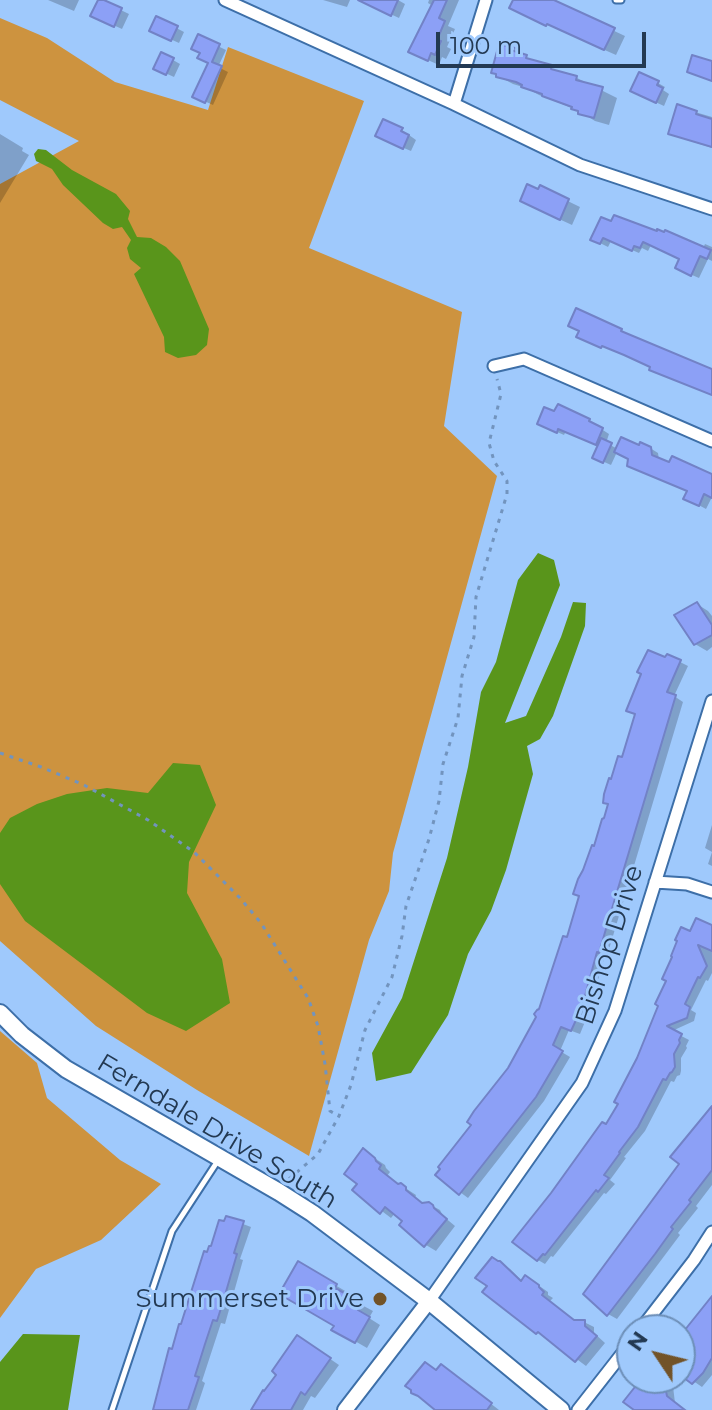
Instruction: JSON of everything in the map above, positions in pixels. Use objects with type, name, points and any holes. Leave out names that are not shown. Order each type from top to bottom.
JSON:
[{"type":"main road","name":"Ferndale Drive South","points":[[0,1013],[22,1035],[66,1069],[312,1213],[429,1301],[561,1410]]},
{"type":"street","points":[[225,0],[580,165],[712,209]]},
{"type":"street","points":[[454,104],[486,0]]},
{"type":"street","points":[[494,366],[524,359],[712,441]]},
{"type":"street","name":"Bishop Drive","points":[[429,1301],[582,1083],[615,1011],[712,701]]},
{"type":"street","points":[[655,882],[687,884],[712,892]]},
{"type":"street","points":[[652,1314],[712,1232]]},
{"type":"street","points":[[345,1410],[429,1301]]},
{"type":"street","points":[[578,1410],[616,1361]]},
{"type":"lane","points":[[112,1410],[172,1231],[221,1157]]},
{"type":"path","points":[[279,1192],[294,1174],[318,1154],[339,1116],[351,1085],[365,1030],[392,977],[406,906],[439,801],[443,764],[458,718],[462,676],[474,637],[476,597],[507,494],[507,481],[494,461],[489,443],[501,394],[494,366]]},
{"type":"path","points":[[2,754],[55,773],[117,802],[194,852],[240,898],[261,923],[308,998],[318,1026],[330,1111],[339,1116]]},
{"type":"shaded area","points":[[0,18],[47,38],[115,82],[208,110],[228,47],[364,101],[309,248],[462,312],[444,426],[497,476],[393,853],[389,891],[369,940],[309,1156],[96,1026],[0,941],[0,184],[79,141],[0,100]]},
{"type":"shaded area","points":[[38,149],[46,150],[72,170],[116,194],[130,211],[128,219],[137,237],[151,238],[180,261],[209,329],[207,345],[196,355],[178,358],[165,352],[164,337],[134,274],[141,268],[130,259],[127,248],[131,240],[122,227],[113,229],[103,223],[63,185],[52,169],[36,161],[34,154]]},
{"type":"shaded area","points":[[538,553],[554,560],[560,585],[505,723],[526,716],[573,602],[586,603],[585,626],[553,716],[540,739],[527,746],[533,774],[506,870],[491,911],[468,954],[448,1015],[411,1073],[376,1081],[372,1053],[402,998],[447,858],[481,692],[496,662],[518,580]]},
{"type":"shaded area","points":[[173,763],[200,765],[216,805],[189,862],[187,893],[222,959],[230,1003],[186,1031],[147,1013],[25,921],[0,884],[0,833],[10,818],[37,804],[67,794],[107,788],[148,793]]},
{"type":"shaded area","points":[[0,1031],[37,1063],[47,1098],[120,1160],[161,1184],[101,1240],[36,1269],[0,1318]]},
{"type":"shaded area","points":[[23,1334],[80,1335],[68,1410],[0,1410],[0,1362]]},
{"type":"building","points":[[98,0],[122,8],[114,27],[90,16]]},
{"type":"building","points":[[358,0],[398,0],[391,16]]},
{"type":"building","points":[[434,0],[447,0],[439,18],[445,21],[437,40],[441,41],[435,55],[431,53],[428,61],[408,52]]},
{"type":"building","points":[[513,0],[554,0],[615,28],[604,50],[509,8]]},
{"type":"building","points":[[156,16],[178,26],[171,41],[149,31]]},
{"type":"building","points":[[198,34],[220,44],[212,62],[222,66],[205,103],[192,97],[208,63],[197,58],[200,53],[191,49]]},
{"type":"building","points":[[499,44],[515,48],[514,51],[527,55],[526,58],[552,65],[551,69],[577,76],[576,80],[603,87],[594,118],[578,114],[572,107],[521,87],[516,82],[496,77],[491,73]]},
{"type":"building","points":[[161,52],[174,58],[166,75],[153,69]]},
{"type":"building","points":[[692,55],[712,61],[712,81],[687,72]]},
{"type":"building","points":[[639,72],[659,81],[657,85],[663,88],[656,103],[630,91]]},
{"type":"building","points":[[677,104],[712,119],[712,147],[668,134]]},
{"type":"building","points":[[383,119],[403,128],[401,131],[409,135],[403,149],[375,136]]},
{"type":"building","points":[[527,184],[538,189],[540,185],[569,199],[560,220],[520,201]]},
{"type":"building","points":[[614,215],[657,231],[665,230],[711,250],[707,259],[700,256],[691,276],[675,268],[679,259],[643,242],[640,248],[634,246],[632,251],[603,238],[600,244],[590,240],[601,217],[611,221]]},
{"type":"building","points":[[576,308],[621,331],[712,369],[712,395],[576,337],[579,331],[568,326]]},
{"type":"building","points":[[558,404],[603,428],[596,445],[537,424],[544,407],[554,411]]},
{"type":"building","points":[[621,437],[651,447],[652,455],[669,462],[672,456],[712,474],[712,498],[704,494],[699,506],[683,499],[687,491],[627,466],[628,459],[614,452]]},
{"type":"building","points":[[601,438],[612,443],[603,463],[592,458]]},
{"type":"building","points":[[697,602],[712,625],[712,635],[694,645],[674,615]]},
{"type":"building","points":[[648,650],[681,660],[667,692],[676,695],[582,1007],[571,1031],[561,1027],[553,1045],[563,1051],[536,1097],[459,1195],[435,1175],[471,1125],[467,1122],[474,1111],[508,1068],[536,1017],[534,1014],[539,1009],[563,936],[567,937],[579,896],[573,894],[578,879],[604,818],[608,804],[603,803],[604,794],[618,756],[622,757],[635,714],[626,711],[641,674],[637,672]]},
{"type":"building","points":[[696,918],[712,925],[712,951],[698,945],[707,966],[685,1004],[690,1007],[687,1018],[667,1026],[682,1034],[674,1054],[675,1067],[666,1080],[663,1079],[638,1127],[604,1175],[609,1178],[537,1261],[512,1242],[602,1122],[606,1124],[618,1104],[614,1102],[637,1058],[658,1006],[655,1004],[666,981],[662,979],[672,957],[675,940],[681,927],[690,931]]},
{"type":"building","points":[[712,1106],[712,1170],[671,1227],[673,1229],[607,1316],[583,1294],[679,1164],[670,1157]]},
{"type":"building","points":[[363,1148],[381,1165],[379,1169],[398,1184],[401,1183],[422,1203],[429,1202],[447,1219],[424,1247],[399,1225],[402,1221],[385,1207],[380,1214],[352,1190],[357,1184],[344,1174]]},
{"type":"building","points":[[226,1216],[244,1221],[217,1321],[213,1320],[195,1376],[199,1377],[188,1410],[153,1410],[169,1348],[172,1349],[204,1251],[207,1252],[211,1246],[219,1220],[224,1221]]},
{"type":"building","points":[[492,1257],[521,1281],[525,1275],[539,1285],[544,1292],[542,1295],[574,1320],[585,1320],[585,1326],[597,1336],[575,1362],[482,1292],[487,1286],[475,1278]]},
{"type":"building","points":[[298,1261],[337,1284],[335,1288],[363,1303],[358,1310],[370,1317],[355,1343],[331,1330],[334,1326],[279,1294]]},
{"type":"building","points":[[712,1296],[712,1358],[696,1380],[696,1316]]},
{"type":"building","points":[[297,1335],[331,1358],[305,1395],[301,1392],[291,1410],[251,1410],[276,1375],[272,1371]]},
{"type":"building","points":[[425,1362],[436,1370],[441,1364],[492,1403],[487,1410],[435,1410],[405,1386]]},
{"type":"building","points":[[629,1394],[667,1394],[685,1410],[634,1410],[623,1402]]},
{"type":"place","name":"Summerset Drive","points":[[380,1299]]}]
